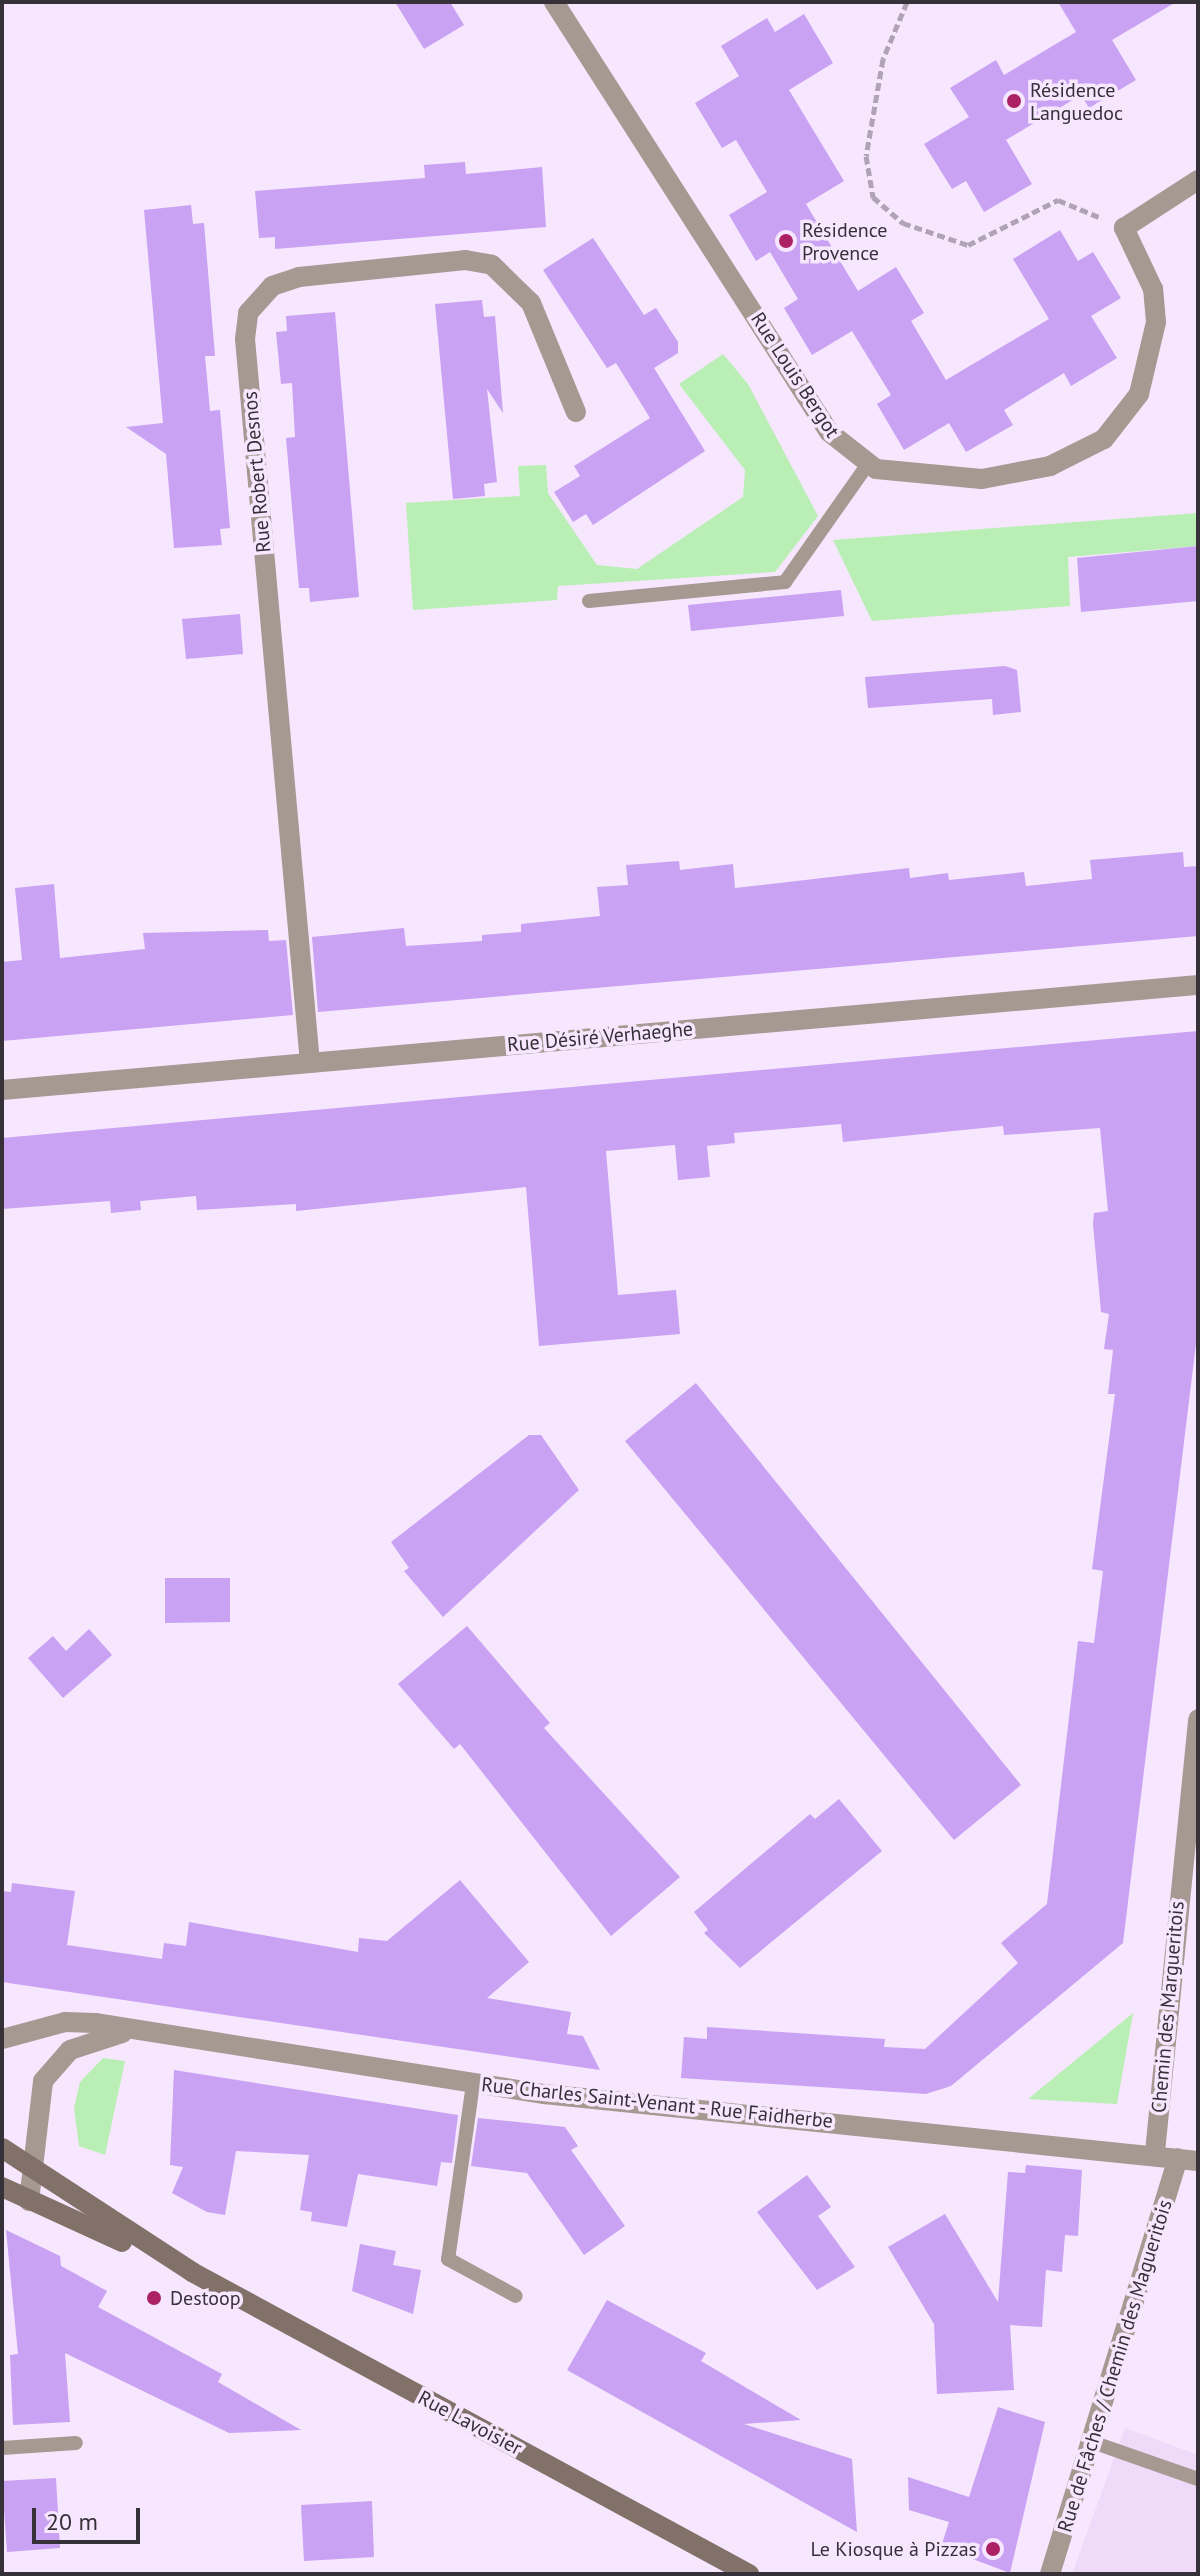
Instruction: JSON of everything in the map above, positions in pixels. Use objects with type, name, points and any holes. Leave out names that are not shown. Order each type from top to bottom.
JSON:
[{"type":"main road","name":"Rue Lavoisier","points":[[2,2148],[32,2172],[192,2272],[749,2574]]},
{"type":"main road","name":"Rue Lavoisier","points":[[2,2163],[32,2172]]},
{"type":"main road","name":"Rue Lavoisier","points":[[2,2187],[192,2272]]},
{"type":"street","name":"Rue Louis Bergot","points":[[554,2],[829,432],[868,464],[908,477],[982,479],[1073,457],[1122,422],[1151,360],[1156,322],[1153,289],[1124,228]]},
{"type":"street","points":[[1124,228],[1198,180]]},
{"type":"street","name":"Rue Robert Desnos","points":[[310,1063],[245,339],[248,313],[272,286],[299,277],[465,260],[492,265],[531,303],[576,412]]},
{"type":"street","name":"Rue Désiré Verhaeghe","points":[[2,1090],[1198,985]]},
{"type":"street","name":"Chemin des Margueritois","points":[[1155,2152],[1191,1833],[1198,1719]]},
{"type":"street","name":"Rue Charles Saint-Venant - Rue Faidherbe","points":[[2,2039],[65,2022],[473,2084],[1155,2152],[1188,2160]]},
{"type":"street","points":[[29,2201],[37,2100],[54,2065],[87,2041],[138,2032]]},
{"type":"street","name":"Rue de Fâches / Chemin des Magueritois","points":[[1050,2574],[1188,2160]]},
{"type":"lane","points":[[589,601],[785,582],[868,464]]},
{"type":"lane","points":[[473,2084],[448,2259],[516,2296]]},
{"type":"lane","points":[[2,2448],[76,2443]]},
{"type":"lane","points":[[1095,2443],[1198,2479]]},
{"type":"path","points":[[907,2],[883,59],[869,142],[873,197],[903,223],[968,245],[1058,200],[1124,228]]},
{"type":"shaded area","points":[[1125,2428],[1198,2455],[1198,2574],[1072,2574]]},
{"type":"green space","points":[[723,354],[748,384],[818,516],[775,572],[558,586],[557,600],[413,610],[406,503],[520,496],[518,466],[546,465],[548,493],[597,565],[637,569],[743,497],[745,470],[679,384]]},
{"type":"green space","points":[[1198,513],[1198,546],[1068,557],[1070,606],[872,621],[833,540]]},
{"type":"green space","points":[[1133,2013],[1117,2104],[1028,2099]]},
{"type":"green space","points":[[103,2058],[125,2061],[105,2155],[79,2146],[74,2108],[80,2082]]},
{"type":"building","points":[[395,2],[450,2],[464,25],[424,49]]},
{"type":"building","name":"Résidence Languedoc","points":[[1058,2],[1176,2],[1112,40],[1136,80],[1089,108],[1081,95],[1006,140],[1032,184],[984,212],[966,181],[952,189],[924,144],[969,117],[950,88],[996,60],[1004,75],[1076,32]]},
{"type":"building","name":"Résidence Provence","points":[[804,14],[833,63],[789,90],[844,181],[806,204],[858,291],[896,267],[924,313],[911,321],[946,380],[1049,319],[1013,259],[1060,230],[1078,261],[1093,252],[1121,298],[1091,316],[1117,358],[1071,386],[1064,373],[1004,410],[1013,425],[966,452],[949,423],[904,450],[877,404],[891,395],[852,331],[812,355],[784,308],[798,299],[770,252],[756,261],[729,215],[767,192],[736,140],[722,148],[695,103],[739,76],[721,46],[767,18],[775,32]]},
{"type":"building","points":[[465,162],[466,174],[542,167],[546,227],[275,249],[275,237],[259,238],[255,191],[425,178],[424,165]]},
{"type":"building","points":[[191,205],[193,224],[204,223],[215,356],[205,356],[210,411],[220,410],[230,528],[220,529],[222,545],[174,548],[166,454],[126,427],[163,423],[144,210]]},
{"type":"building","points":[[593,238],[644,315],[656,308],[678,342],[678,353],[654,368],[705,451],[593,525],[586,514],[573,522],[554,492],[580,476],[574,466],[650,418],[616,363],[607,368],[543,270]]},
{"type":"building","points":[[482,300],[484,317],[495,316],[503,413],[487,389],[497,482],[484,484],[485,496],[453,499],[435,304]]},
{"type":"building","points":[[335,312],[359,597],[310,602],[309,588],[299,588],[286,438],[295,437],[292,383],[281,384],[276,332],[287,331],[286,316]]},
{"type":"building","points":[[1198,546],[1198,601],[1081,612],[1077,558]]},
{"type":"building","points":[[841,590],[844,616],[691,631],[688,605]]},
{"type":"building","points":[[240,614],[243,654],[186,659],[182,619]]},
{"type":"building","points":[[1005,666],[1017,670],[1021,712],[993,715],[992,699],[868,708],[865,677]]},
{"type":"building","points":[[1183,852],[1184,867],[1198,866],[1198,936],[318,1012],[312,937],[404,928],[406,946],[482,941],[482,935],[521,932],[521,924],[600,916],[597,887],[628,885],[626,865],[679,861],[680,870],[733,864],[735,888],[909,868],[910,878],[948,873],[949,880],[1024,872],[1026,886],[1092,879],[1090,860]]},
{"type":"building","points":[[54,884],[60,958],[145,949],[143,933],[268,930],[269,941],[286,940],[293,1015],[2,1041],[2,962],[22,960],[15,888]]},
{"type":"building","points":[[1198,1031],[1198,1327],[1123,1943],[951,2086],[926,2094],[681,2078],[684,2037],[707,2039],[707,2027],[885,2039],[884,2047],[925,2049],[1018,1963],[1001,1943],[1047,1904],[1078,1641],[1094,1643],[1103,1571],[1092,1569],[1115,1394],[1108,1394],[1113,1350],[1104,1349],[1109,1314],[1101,1312],[1093,1224],[1094,1213],[1108,1211],[1100,1128],[1004,1135],[1003,1126],[843,1142],[841,1124],[734,1133],[735,1143],[707,1146],[710,1177],[678,1180],[675,1145],[606,1151],[618,1295],[676,1290],[680,1334],[539,1346],[526,1187],[296,1211],[296,1204],[197,1210],[196,1196],[140,1201],[141,1210],[111,1213],[110,1201],[2,1209],[2,1138]]},
{"type":"building","points":[[696,1383],[1021,1785],[954,1840],[625,1441]]},
{"type":"building","points":[[529,1435],[541,1435],[579,1490],[443,1617],[404,1571],[409,1568],[391,1542]]},
{"type":"building","points":[[165,1578],[230,1578],[230,1622],[165,1623]]},
{"type":"building","points":[[467,1626],[550,1723],[544,1728],[680,1877],[611,1936],[460,1744],[454,1749],[398,1684]]},
{"type":"building","points":[[89,1629],[112,1655],[63,1698],[28,1658],[53,1636],[66,1651]]},
{"type":"building","points":[[839,1799],[882,1851],[740,1968],[704,1933],[708,1930],[694,1912],[810,1814],[815,1819]]},
{"type":"building","points":[[460,1880],[529,1962],[487,1998],[571,2012],[567,2034],[583,2036],[600,2070],[2,1982],[2,1891],[11,1892],[12,1883],[75,1891],[67,1945],[162,1959],[164,1943],[186,1946],[189,1922],[358,1952],[359,1938],[387,1941]]},
{"type":"building","points":[[174,2070],[458,2115],[452,2163],[441,2162],[437,2186],[358,2174],[347,2227],[311,2221],[312,2212],[300,2210],[309,2155],[236,2151],[225,2215],[207,2212],[172,2193],[183,2167],[170,2165]]},
{"type":"building","points":[[478,2118],[565,2127],[578,2146],[571,2150],[625,2226],[584,2255],[527,2173],[471,2166]]},
{"type":"building","points":[[1026,2165],[1082,2170],[1078,2236],[1065,2235],[1062,2272],[1046,2270],[1042,2327],[1010,2325],[1014,2390],[937,2394],[934,2324],[888,2247],[945,2214],[998,2302],[1008,2172],[1025,2173]]},
{"type":"building","points":[[807,2175],[831,2207],[818,2216],[855,2267],[817,2290],[757,2212]]},
{"type":"building","points":[[6,2230],[60,2256],[61,2266],[107,2291],[98,2307],[222,2374],[218,2382],[301,2430],[229,2433],[65,2353],[70,2422],[13,2425],[10,2355],[18,2354]]},
{"type":"building","points":[[360,2244],[396,2251],[393,2265],[421,2270],[413,2314],[352,2291]]},
{"type":"building","points":[[607,2300],[706,2353],[701,2361],[801,2420],[744,2424],[852,2459],[857,2532],[567,2370]]},
{"type":"building","points":[[998,2407],[1045,2422],[1010,2573],[941,2547],[949,2522],[909,2510],[908,2477],[969,2497]]},
{"type":"building","points":[[56,2478],[60,2548],[7,2552],[2,2481]]},
{"type":"building","points":[[372,2501],[374,2557],[304,2561],[301,2505]]},
{"type":"place","name":"Résidence Languedoc","points":[[1014,101]]},
{"type":"place","name":"Résidence Provence","points":[[786,241]]},
{"type":"place","name":"Destoop","points":[[154,2298]]},
{"type":"place","name":"Le Kiosque à Pizzas","points":[[993,2549]]}]
